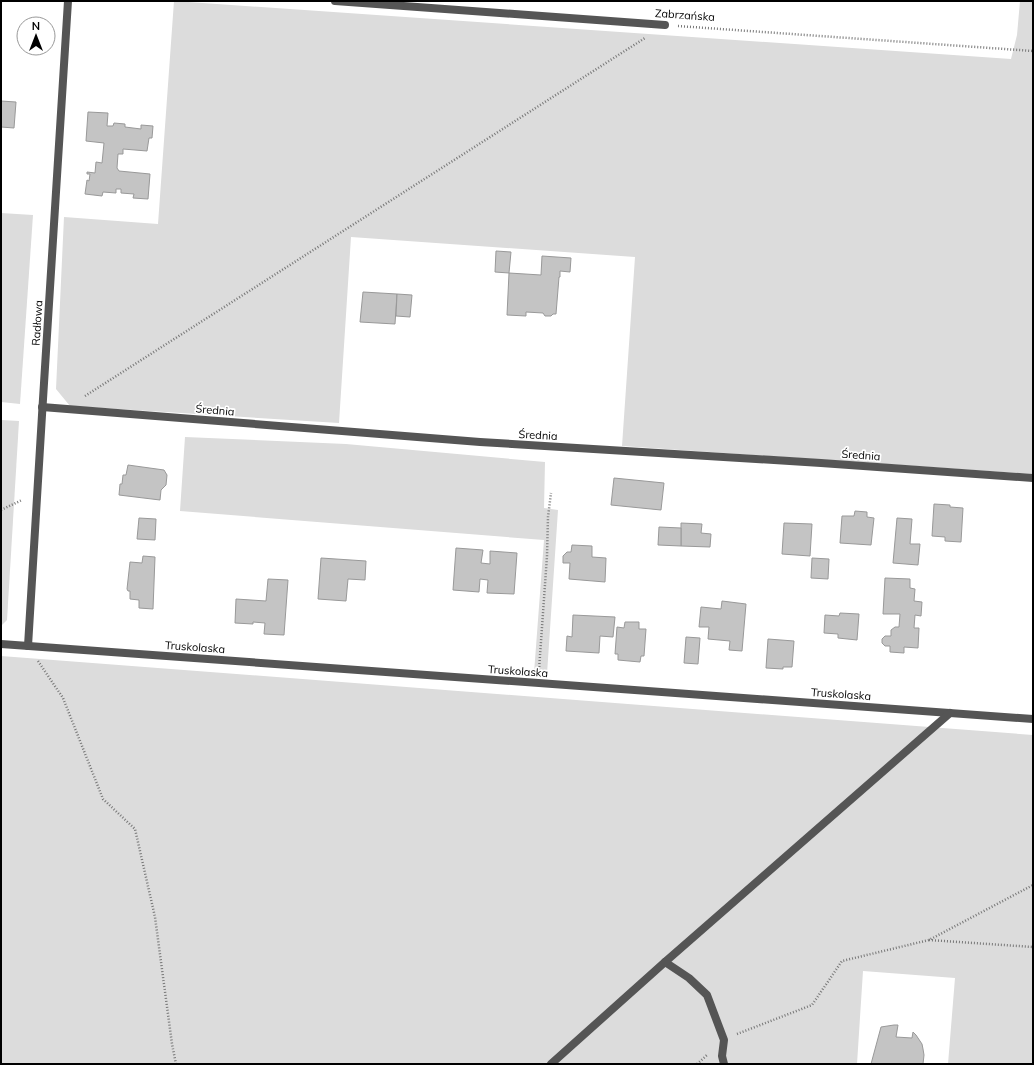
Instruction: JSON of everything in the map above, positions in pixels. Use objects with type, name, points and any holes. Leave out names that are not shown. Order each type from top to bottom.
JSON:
[{"type":"street","name":"Radłowa","points":[[28,646],[68,1]]},
{"type":"street","name":"Zabrzańska","points":[[335,1],[665,25]]},
{"type":"street","name":"Średnia","points":[[42,407],[480,442],[1033,478]]},
{"type":"street","name":"Truskolaska","points":[[1,644],[1033,719]]},
{"type":"street","points":[[551,1064],[665,962],[950,713]]},
{"type":"street","points":[[665,962],[689,978],[707,995],[724,1040],[722,1056],[724,1064]]},
{"type":"path","name":"Zabrzańska","points":[[665,25],[1033,51]]},
{"type":"path","points":[[64,409],[665,25]]},
{"type":"path","points":[[1,510],[37,493]]},
{"type":"path","points":[[538,683],[547,556],[548,517],[551,493]]},
{"type":"path","points":[[28,646],[63,698],[103,799],[135,829],[155,917],[176,1064]]},
{"type":"path","points":[[724,1040],[812,1005],[842,961],[929,940],[1033,885]]},
{"type":"path","points":[[929,940],[1033,947]]},
{"type":"shaded area","points":[[174,1],[1011,59],[1017,35],[1020,1],[1033,1],[1033,474],[622,446],[635,257],[351,237],[339,423],[70,406],[56,389],[64,217],[158,224]]},
{"type":"shaded area","points":[[1,213],[33,215],[20,404],[1,402]]},
{"type":"shaded area","points":[[1,420],[19,421],[7,620],[1,626]]},
{"type":"shaded area","points":[[185,437],[346,444],[545,462],[544,508],[558,510],[547,674],[534,673],[544,540],[180,511]]},
{"type":"shaded area","points":[[1,656],[1033,735],[1033,1064],[948,1064],[955,978],[863,971],[857,1064],[1,1064]]},
{"type":"building","points":[[1,101],[16,102],[14,128],[1,127]]},
{"type":"building","points":[[88,112],[108,113],[107,126],[113,126],[114,123],[125,124],[125,127],[141,129],[141,125],[153,126],[152,138],[149,138],[147,151],[123,149],[123,154],[118,154],[117,168],[119,171],[150,174],[148,199],[133,198],[134,194],[121,193],[121,189],[116,189],[116,193],[103,192],[102,196],[85,194],[87,180],[89,181],[90,174],[87,174],[87,172],[95,173],[96,162],[102,163],[104,143],[86,141]]},
{"type":"building","points":[[496,251],[511,252],[509,273],[495,272]]},
{"type":"building","points":[[542,256],[571,258],[570,272],[560,271],[556,314],[545,316],[543,313],[526,312],[526,316],[507,315],[509,273],[541,275]]},
{"type":"building","points":[[363,292],[397,294],[395,324],[360,322]]},
{"type":"building","points":[[397,294],[412,295],[410,317],[396,316]]},
{"type":"building","points":[[128,465],[164,470],[167,475],[166,485],[161,490],[160,500],[119,495],[120,484],[122,484],[123,475],[126,475]]},
{"type":"building","points":[[614,478],[664,483],[661,510],[611,505]]},
{"type":"building","points":[[934,504],[963,508],[961,542],[945,541],[945,537],[932,536]]},
{"type":"building","points":[[855,511],[867,512],[867,517],[874,518],[871,545],[840,543],[842,516],[854,516]]},
{"type":"building","points":[[139,518],[156,519],[155,540],[137,539]]},
{"type":"building","points":[[897,518],[912,519],[910,544],[920,544],[918,565],[893,563]]},
{"type":"building","points":[[681,523],[702,524],[701,533],[711,534],[710,547],[681,546]]},
{"type":"building","points":[[784,523],[812,524],[810,556],[782,554]]},
{"type":"building","points":[[659,527],[681,528],[681,546],[658,545]]},
{"type":"building","points":[[572,545],[592,546],[592,557],[606,558],[605,582],[569,579],[570,563],[563,563],[563,556],[567,552],[571,552]]},
{"type":"building","points":[[456,548],[483,550],[481,563],[490,564],[490,551],[517,553],[514,594],[487,593],[488,580],[480,579],[479,592],[453,590]]},
{"type":"building","points":[[143,556],[155,557],[153,609],[139,608],[139,600],[130,599],[130,591],[127,589],[130,562],[142,563]]},
{"type":"building","points":[[321,558],[366,561],[365,580],[348,579],[346,601],[318,599]]},
{"type":"building","points":[[812,558],[829,559],[828,579],[811,578]]},
{"type":"building","points":[[885,578],[910,579],[910,588],[915,589],[914,601],[922,602],[921,616],[915,615],[914,628],[919,628],[918,648],[904,647],[904,653],[890,652],[890,646],[885,646],[882,643],[882,639],[885,636],[891,636],[891,630],[895,627],[899,627],[900,614],[883,614]]},
{"type":"building","points":[[268,579],[288,580],[284,635],[264,634],[265,623],[235,623],[236,599],[266,601]]},
{"type":"building","points":[[722,601],[746,604],[742,651],[729,650],[730,641],[708,639],[709,627],[699,627],[701,607],[721,609]]},
{"type":"building","points":[[840,613],[859,614],[857,640],[838,638],[838,634],[824,633],[825,615],[839,616]]},
{"type":"building","points":[[573,615],[615,617],[613,637],[600,636],[599,653],[566,651],[567,636],[572,637]]},
{"type":"building","points":[[625,622],[639,622],[639,629],[646,629],[644,656],[641,656],[640,662],[618,660],[618,654],[615,654],[617,627],[624,628]]},
{"type":"building","points":[[686,637],[700,638],[698,664],[684,663]]},
{"type":"building","points":[[768,639],[794,641],[792,667],[783,667],[783,669],[766,668]]},
{"type":"building","points":[[898,1025],[896,1037],[912,1038],[913,1032],[916,1035],[922,1044],[924,1055],[923,1064],[871,1064],[881,1027]]}]
